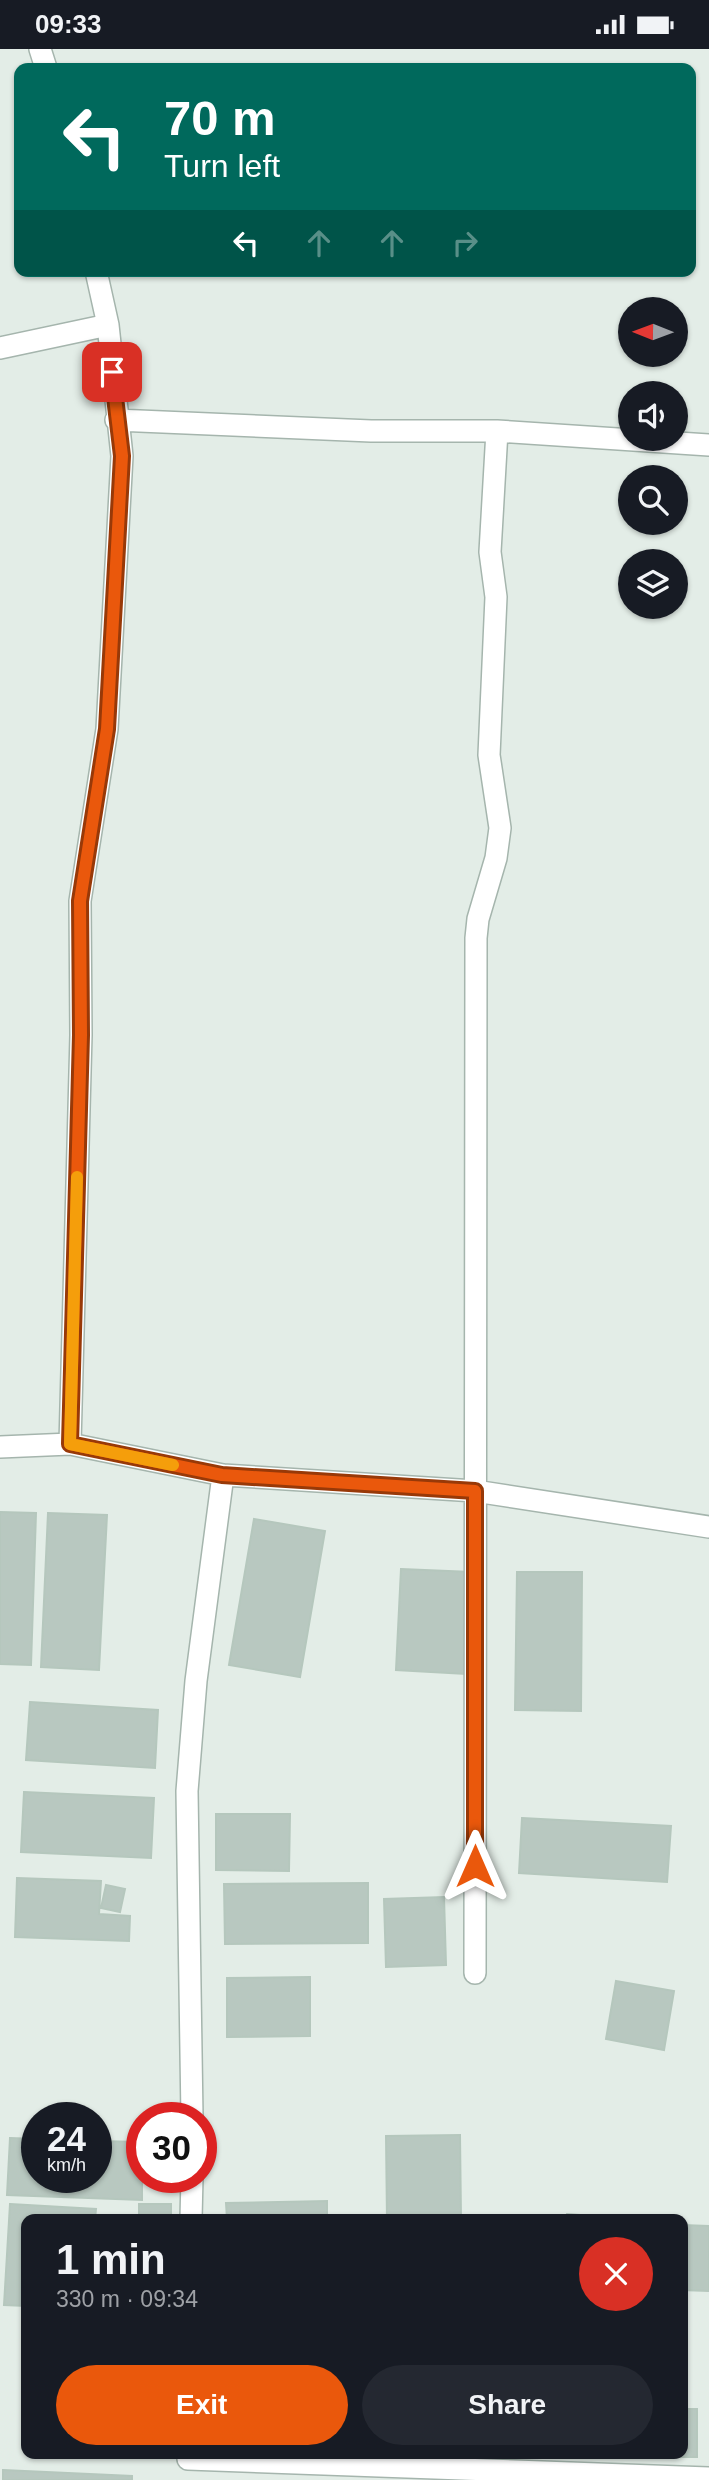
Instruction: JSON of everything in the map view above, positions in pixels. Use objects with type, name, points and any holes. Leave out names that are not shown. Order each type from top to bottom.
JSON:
[{"type":"street","points":[[70,1444],[81,1035],[80,901],[107,729],[122,456],[116,420],[108,325],[97,277]]},
{"type":"street","points":[[0,348],[108,325]]},
{"type":"street","points":[[116,420],[371,431],[497,431],[709,445]]},
{"type":"street","points":[[475,1973],[476,938],[478,919],[496,857],[500,828],[489,755],[496,597],[490,552],[497,431]]},
{"type":"street","points":[[0,1447],[70,1444],[222,1475],[475,1491],[709,1527]]},
{"type":"street","points":[[192,2102],[187,1791],[196,1681],[222,1475]]},
{"type":"street","points":[[191,2214],[192,2193]]},
{"type":"street","points":[[187,2464],[709,2478]]},
{"type":"building","points":[[0,1512],[36,1513],[31,1665],[0,1664]]},
{"type":"building","points":[[48,1513],[107,1515],[99,1670],[41,1667]]},
{"type":"building","points":[[254,1519],[325,1531],[300,1677],[229,1665]]},
{"type":"building","points":[[401,1569],[471,1572],[466,1674],[396,1670]]},
{"type":"building","points":[[517,1572],[582,1572],[581,1711],[515,1710]]},
{"type":"building","points":[[30,1702],[158,1710],[155,1768],[26,1760]]},
{"type":"building","points":[[24,1792],[154,1798],[151,1858],[21,1852]]},
{"type":"building","points":[[216,1814],[290,1814],[289,1871],[216,1870]]},
{"type":"building","points":[[522,1818],[671,1826],[667,1882],[519,1873]]},
{"type":"building","points":[[17,1878],[101,1881],[99,1914],[130,1916],[129,1941],[15,1937]]},
{"type":"building","points":[[368,1883],[368,1943],[225,1944],[224,1884]]},
{"type":"building","points":[[106,1885],[125,1889],[120,1912],[101,1908]]},
{"type":"building","points":[[444,1897],[446,1965],[386,1967],[384,1899]]},
{"type":"building","points":[[310,1977],[310,2036],[227,2037],[227,1978]]},
{"type":"building","points":[[616,1981],[674,1991],[664,2050],[606,2039]]},
{"type":"building","points":[[460,2135],[461,2214],[387,2214],[386,2136]]},
{"type":"building","points":[[10,2138],[21,2138],[21,2193],[112,2193],[112,2141],[126,2142],[126,2193],[142,2193],[142,2200],[7,2195]]},
{"type":"building","points":[[327,2201],[327,2214],[227,2214],[226,2203]]},
{"type":"building","points":[[10,2204],[96,2209],[96,2214],[21,2214],[21,2306],[4,2305]]},
{"type":"building","points":[[139,2204],[171,2204],[171,2214],[139,2214]]},
{"type":"building","points":[[688,2225],[709,2226],[709,2291],[688,2290]]},
{"type":"building","points":[[688,2409],[697,2409],[697,2457],[688,2457]]},
{"type":"building","points":[[3,2470],[132,2476],[132,2480],[3,2480]]},
{"type":"slow traffic","points":[[77,1177],[70,1444],[173,1465]]},
{"type":"route","points":[[112,372],[122,456],[107,729],[80,901],[81,1035],[70,1444],[222,1475],[475,1491],[475,1866]]}]
